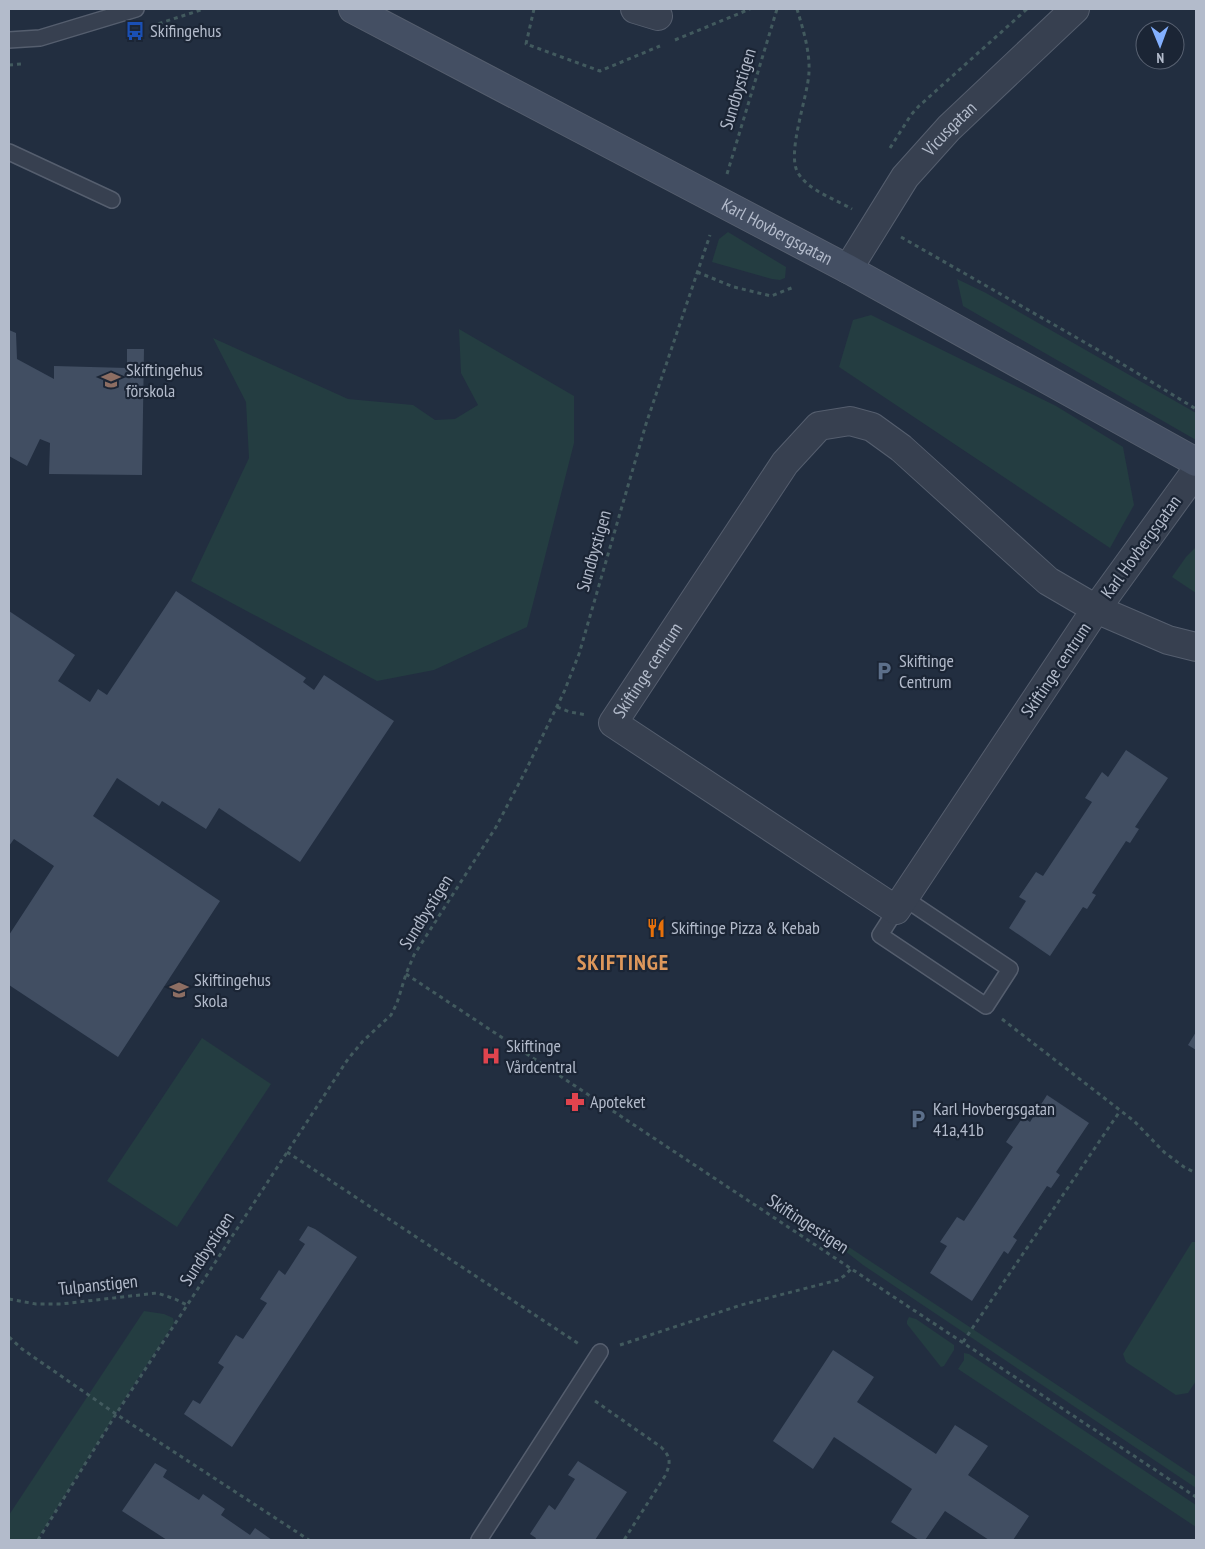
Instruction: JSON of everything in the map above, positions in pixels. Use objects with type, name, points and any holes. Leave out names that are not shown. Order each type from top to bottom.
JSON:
[{"type":"street","name":"Karl Hovbergsgatan","points":[[353,9],[848,269],[1196,462]]},
{"type":"street","name":"Vicusgatan","points":[[848,269],[905,177],[949,128],[1075,9]]},
{"type":"street","name":"Skiftinge centrum","points":[[850,421],[872,427],[900,448],[1048,581],[1096,609],[900,904],[613,723],[785,463],[819,426],[850,421]]},
{"type":"street","name":"Karl Hovbergsgatan","points":[[1196,471],[1096,609],[1168,640],[1196,647]]},
{"type":"lane","points":[[9,40],[40,38],[136,9]]},
{"type":"lane","points":[[9,152],[112,200]]},
{"type":"lane","points":[[900,904],[1010,969],[986,1006],[880,935],[900,904]]},
{"type":"lane","points":[[479,1540],[600,1352]]},
{"type":"path","points":[[534,9],[526,44],[600,71],[662,45]]},
{"type":"path","points":[[670,42],[750,9]]},
{"type":"path","name":"Sundbystigen","points":[[726,177],[777,9]]},
{"type":"path","points":[[797,9],[805,33],[809,71],[795,144],[796,167],[804,180],[814,188],[1118,362],[1196,409]]},
{"type":"path","name":"Sundbystigen","points":[[38,1540],[116,1414],[348,1059],[363,1041],[390,1015],[397,1003],[414,955],[496,827],[564,692],[578,654],[646,424],[710,234]]},
{"type":"path","points":[[697,272],[734,287],[772,296],[794,287]]},
{"type":"path","name":"Skiftingestigen","points":[[406,974],[1196,1497]]},
{"type":"path","points":[[986,1006],[1134,1122],[1164,1152],[1196,1174]]},
{"type":"path","points":[[963,1342],[1120,1111]]},
{"type":"path","points":[[287,1152],[567,1337],[600,1352],[741,1305],[838,1280],[851,1268]]},
{"type":"path","name":"Tulpanstigen","points":[[9,1299],[36,1304],[61,1304],[157,1293],[187,1305]]},
{"type":"path","points":[[9,1337],[22,1349],[116,1414],[309,1540]]},
{"type":"path","points":[[577,1388],[661,1447],[668,1454],[670,1460],[665,1476],[624,1540]]},
{"type":"green space","points":[[728,232],[786,267],[785,278],[780,280],[772,279],[712,262],[719,239]]},
{"type":"green space","points":[[957,279],[986,293],[1196,413],[1196,440],[963,306]]},
{"type":"green space","points":[[871,315],[1056,406],[1123,447],[1134,505],[1110,548],[839,367],[853,320]]},
{"type":"green space","points":[[459,329],[574,396],[574,443],[527,627],[434,670],[377,681],[191,581],[249,458],[246,402],[213,338],[348,399],[413,405],[435,420],[455,419],[478,405],[461,373]]},
{"type":"green space","points":[[1196,547],[1196,593],[1172,577],[1186,557]]},
{"type":"green space","points":[[202,1038],[271,1084],[177,1227],[107,1181]]},
{"type":"green space","points":[[790,1208],[1196,1477],[1196,1488],[863,1265]]},
{"type":"green space","points":[[1192,1242],[1196,1242],[1196,1381],[1188,1393],[1176,1395],[1126,1362],[1123,1354]]},
{"type":"green space","points":[[144,1311],[164,1314],[173,1318],[174,1323],[37,1540],[9,1540],[9,1515]]},
{"type":"green space","points":[[909,1317],[916,1319],[954,1345],[954,1350],[944,1366],[941,1367],[907,1324]]},
{"type":"green space","points":[[964,1353],[969,1354],[1196,1505],[1196,1527],[958,1369],[964,1360]]},
{"type":"building","points":[[9,330],[16,333],[17,359],[54,379],[54,366],[127,368],[127,349],[144,349],[142,475],[49,474],[50,443],[40,439],[27,466],[9,456]]},
{"type":"building","points":[[176,591],[306,678],[303,682],[314,690],[324,675],[394,721],[300,862],[219,808],[206,829],[162,801],[159,806],[117,778],[93,816],[220,901],[118,1057],[9,985],[9,935],[54,866],[14,839],[9,846],[9,611],[75,655],[58,681],[90,702],[98,689],[107,695]]},
{"type":"building","points":[[1126,750],[1168,778],[1135,827],[1139,829],[1130,843],[1126,841],[1092,893],[1096,895],[1087,909],[1083,907],[1050,956],[1009,928],[1026,901],[1019,897],[1036,872],[1043,876],[1092,802],[1085,798],[1102,772],[1108,777]]},
{"type":"building","points":[[1196,1032],[1196,1050],[1188,1045]]},
{"type":"building","points":[[1047,1095],[1089,1123],[1056,1172],[1060,1175],[1051,1188],[1047,1186],[1013,1237],[1017,1240],[1008,1254],[1004,1251],[972,1301],[930,1273],[947,1246],[940,1242],[957,1217],[964,1221],[1013,1147],[1006,1142],[1023,1117],[1030,1122]]},
{"type":"building","points":[[308,1226],[357,1257],[232,1447],[184,1414],[193,1400],[200,1404],[224,1367],[218,1363],[236,1335],[243,1339],[267,1303],[260,1299],[279,1270],[285,1275],[305,1244],[299,1240]]},
{"type":"building","points":[[833,1350],[874,1377],[857,1402],[936,1454],[955,1425],[988,1446],[968,1475],[1029,1516],[1013,1540],[989,1540],[945,1511],[925,1540],[919,1540],[891,1522],[912,1489],[834,1437],[813,1469],[773,1441]]},
{"type":"building","points":[[578,1461],[627,1492],[595,1540],[535,1540],[536,1538],[530,1534],[549,1505],[555,1510],[575,1479],[568,1475]]},
{"type":"building","points":[[155,1463],[167,1470],[163,1477],[199,1500],[203,1494],[225,1509],[221,1515],[250,1535],[255,1528],[272,1540],[167,1540],[122,1511]]},
{"type":"place","name":"Skifingehus","points":[[135,31]]},
{"type":"place","name":"Skiftingehus förskola","points":[[111,380]]},
{"type":"place","name":"Skiftinge Centrum","points":[[884,671]]},
{"type":"place","name":"Skiftinge Pizza & Kebab","points":[[656,928]]},
{"type":"place","name":"Skiftingehus Skola","points":[[179,990]]},
{"type":"place","name":"Skiftinge Vårdcentral","points":[[491,1056]]},
{"type":"place","name":"Apoteket","points":[[575,1102]]},
{"type":"place","name":"Karl Hovbergsgatan 41a,41b","points":[[918,1119]]},
{"type":"district","name":"SKIFTINGE","points":[[623,962]]}]
